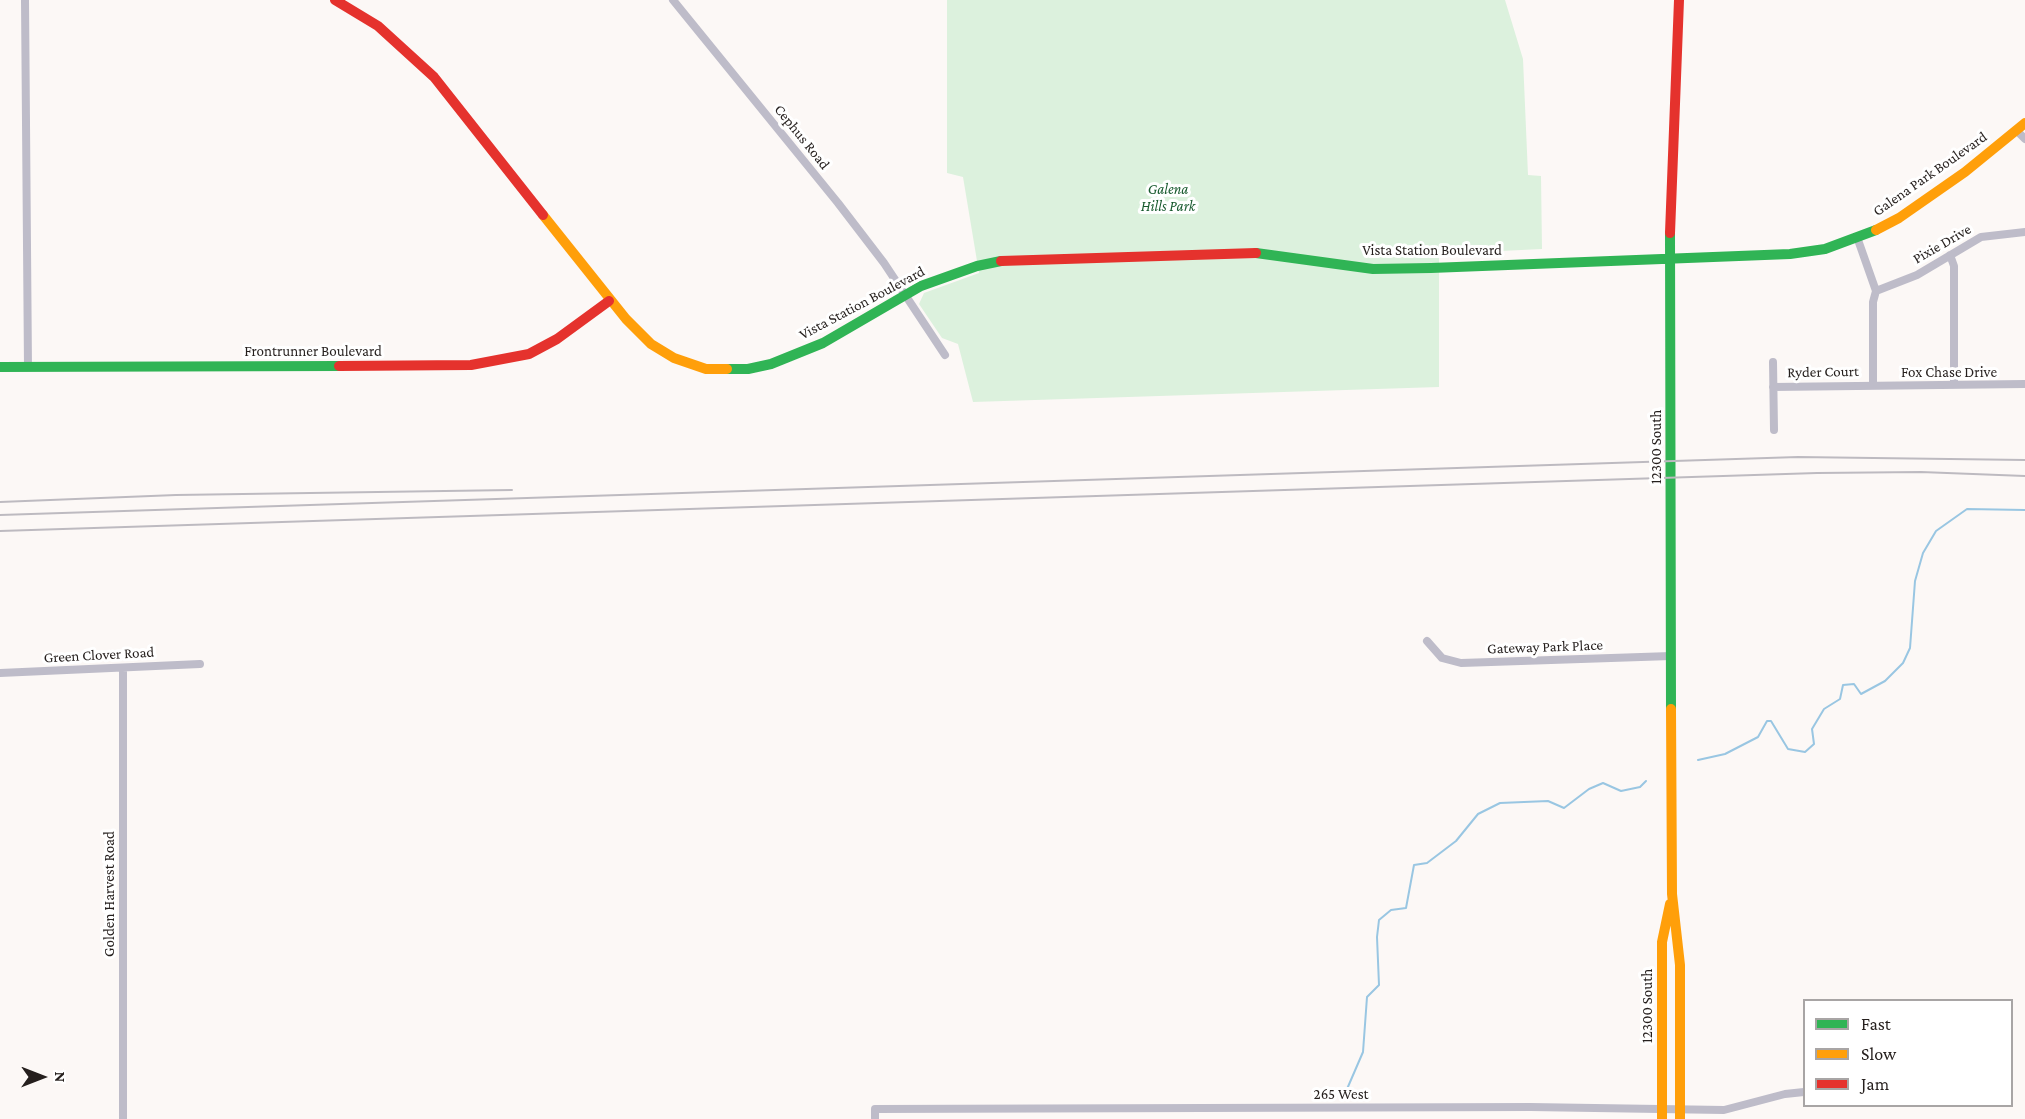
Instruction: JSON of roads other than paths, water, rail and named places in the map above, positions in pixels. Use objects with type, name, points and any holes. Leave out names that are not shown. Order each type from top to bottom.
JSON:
[{"type":"street","points":[[25,0],[28,367]]},
{"type":"street","name":"Vista Station Boulevard","points":[[335,0],[378,26],[434,77],[609,301],[651,344],[674,358],[706,369],[729,370],[771,364],[802,353],[921,285],[977,266],[1012,259],[1250,252],[1375,269],[1670,257]]},
{"type":"street","name":"Cephus Road","points":[[673,0],[884,263],[903,295],[945,355]]},
{"type":"street","name":"12300 South","points":[[1679,0],[1670,257],[1672,894],[1680,965],[1680,1114]]},
{"type":"street","points":[[2021,126],[2025,139]]},
{"type":"street","name":"Galena Park Boulevard","points":[[1670,257],[1790,254],[1825,249],[1899,218],[1965,172],[2021,126]]},
{"type":"street","name":"Pixie Drive","points":[[1876,291],[1917,275],[1981,237],[2025,232]]},
{"type":"street","points":[[1857,237],[1876,291],[1873,385]]},
{"type":"street","points":[[1950,255],[1954,266],[1954,385]]},
{"type":"street","name":"Frontrunner Boulevard","points":[[0,367],[471,365],[529,354],[557,339],[609,301]]},
{"type":"street","name":"Ryder Court","points":[[1773,362],[1774,430]]},
{"type":"street","name":"Fox Chase Drive","points":[[1873,385],[2025,384]]},
{"type":"street","name":"Ryder Court","points":[[1773,387],[1873,385]]},
{"type":"street","name":"Gateway Park Place","points":[[1427,641],[1442,658],[1461,663],[1671,656]]},
{"type":"street","name":"Green Clover Road","points":[[0,673],[200,664]]},
{"type":"street","name":"Golden Harvest Road","points":[[123,669],[123,1119]]},
{"type":"street","name":"12300 South","points":[[1662,1114],[1662,942],[1672,894]]},
{"type":"street","name":"265 West","points":[[875,1119],[875,1109],[1530,1107],[1680,1114],[1724,1110],[1785,1094],[1803,1092]]},
{"type":"waterway","points":[[1698,760],[1725,754],[1758,737],[1767,721],[1771,721],[1788,749],[1805,752],[1814,744],[1812,729],[1824,709],[1840,699],[1843,685],[1854,684],[1861,694],[1885,681],[1903,663],[1910,648],[1915,581],[1923,553],[1936,531],[1967,509],[2025,510]]},
{"type":"waterway","points":[[1344,1096],[1363,1052],[1367,997],[1379,985],[1377,937],[1379,920],[1391,910],[1406,908],[1414,865],[1427,863],[1456,841],[1478,814],[1500,803],[1548,801],[1564,808],[1589,789],[1603,783],[1621,791],[1640,787],[1646,781]]},
{"type":"railway","points":[[0,515],[1798,457],[2025,460]]},
{"type":"railway","points":[[0,531],[1817,473],[1921,472],[2025,476]]},
{"type":"railway","points":[[0,502],[176,495],[512,490]]},
{"type":"park label","name":"Galena Hills Park","points":[[1168,198]]}]
